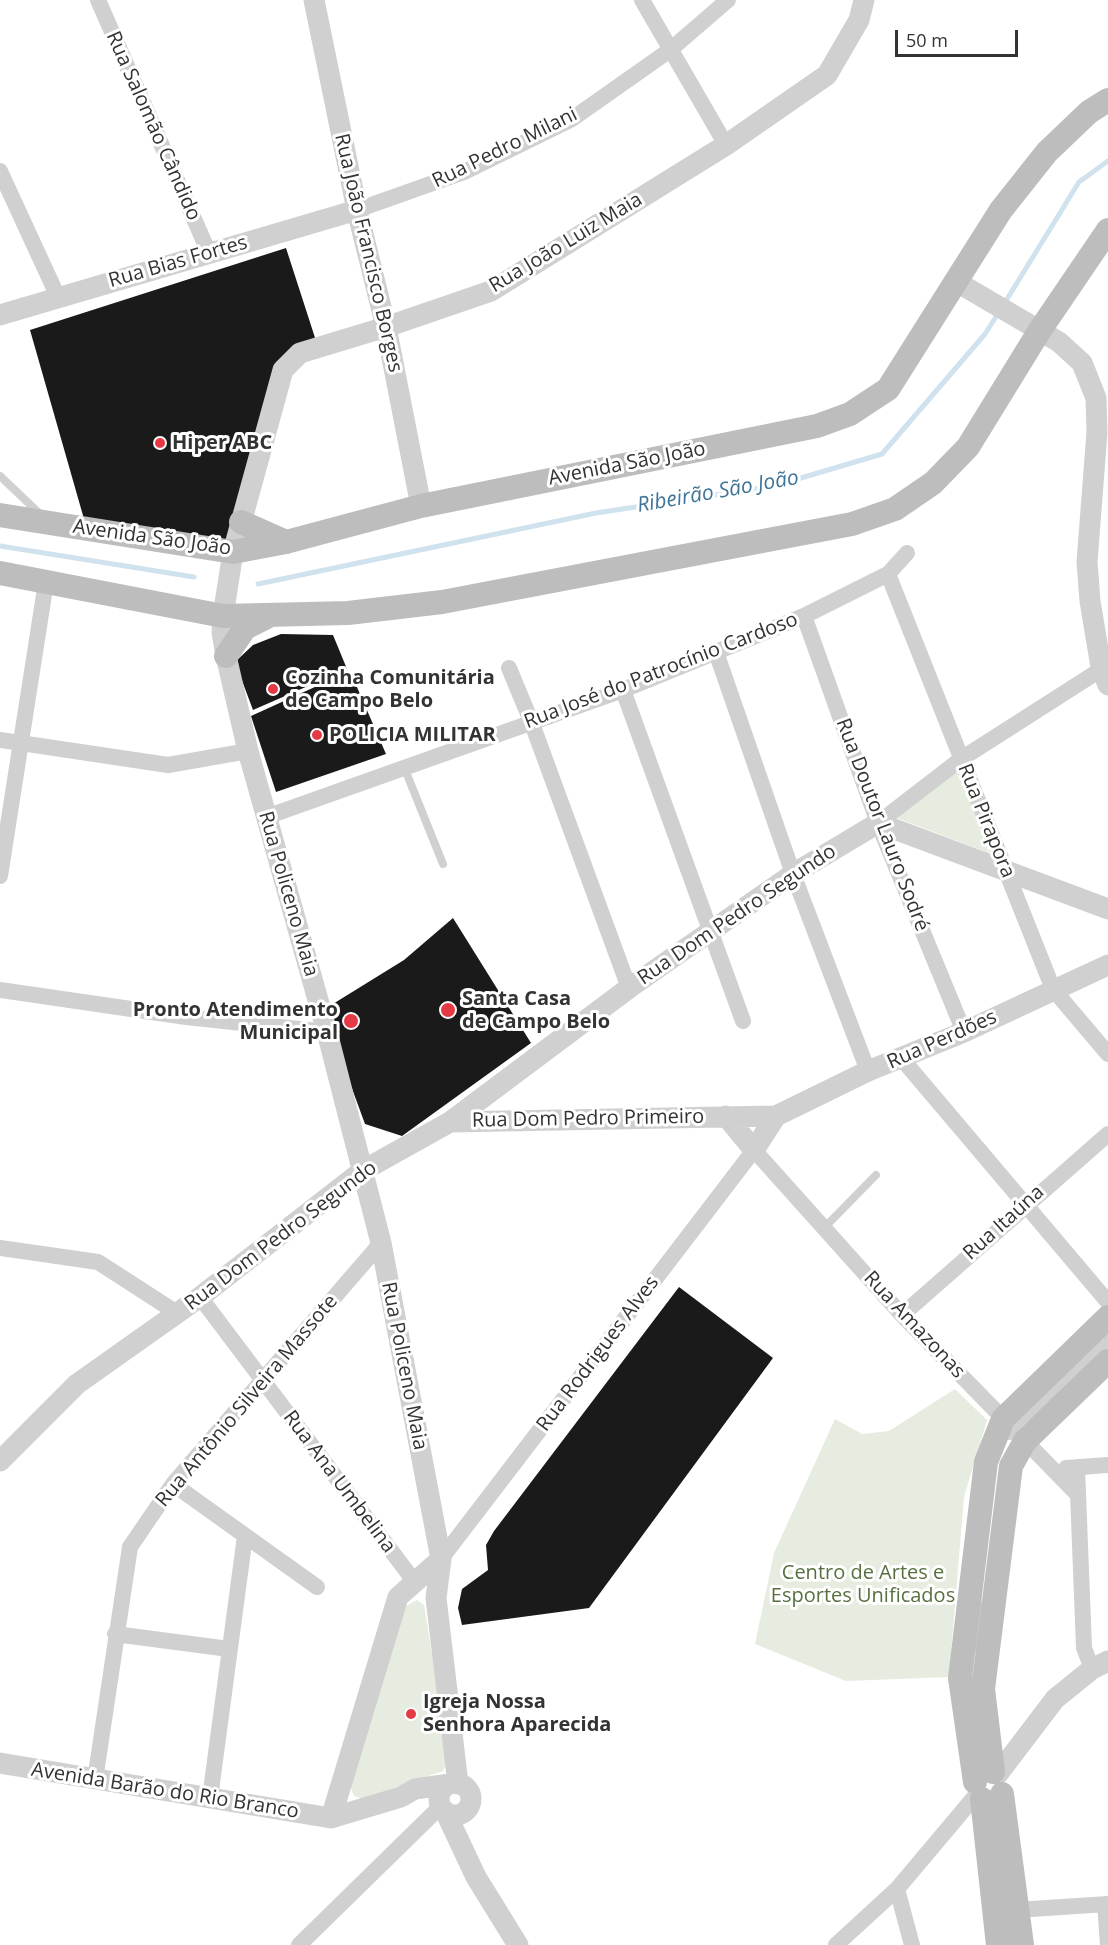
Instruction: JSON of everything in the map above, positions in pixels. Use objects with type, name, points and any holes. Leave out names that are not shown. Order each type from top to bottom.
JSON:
[{"type":"main road","name":"Avenida São João","points":[[0,515],[233,552],[286,542],[421,506],[817,426],[850,414],[888,389],[965,286],[1001,210],[1047,152],[1089,112],[1108,100]]},
{"type":"main road","points":[[0,573],[223,616],[267,617],[348,613],[442,602],[852,524],[895,509],[933,483],[968,447],[1032,325],[1108,230]]},
{"type":"main road","points":[[241,522],[286,542]]},
{"type":"main road","points":[[226,656],[245,628],[267,617]]},
{"type":"main road","points":[[1022,1945],[988,1786],[960,1678],[986,1462],[1108,1317]]},
{"type":"main road","points":[[1013,1429],[1108,1361]]},
{"type":"main road","points":[[988,1786],[998,1945]]},
{"type":"street","name":"Rua Salomão Cândido","points":[[98,0],[209,253]]},
{"type":"street","name":"Rua João Francisco Borges","points":[[314,0],[357,210],[386,327],[421,506]]},
{"type":"street","points":[[642,0],[726,145]]},
{"type":"street","name":"Rua Pedro Milani","points":[[357,210],[464,172],[572,119],[670,50],[728,0]]},
{"type":"street","name":"Rua João Luiz Maia","points":[[223,616],[233,552],[283,370],[300,353],[386,327],[491,291],[726,145],[827,75],[859,20],[864,0]]},
{"type":"street","points":[[0,171],[57,297]]},
{"type":"street","name":"Rua Bias Fortes","points":[[0,315],[357,210]]},
{"type":"street","points":[[878,823],[961,759],[1106,673],[1090,601],[1087,562],[1097,432],[1096,398],[1082,363],[1059,342],[965,286]]},
{"type":"street","name":"Rua José do Patrocínio Cardoso","points":[[266,817],[623,690],[804,616],[888,574],[907,553]]},
{"type":"street","name":"Rua Pirapora","points":[[888,574],[1053,989],[1108,1054]]},
{"type":"street","points":[[0,876],[46,582]]},
{"type":"street","name":"Rua Policeno Maia","points":[[223,616],[222,632],[226,656],[248,751],[327,1032],[381,1243],[441,1559],[436,1598],[450,1799],[476,1876],[518,1945]]},
{"type":"street","name":"Rua Doutor Lauro Sodré","points":[[804,616],[878,823],[964,1032]]},
{"type":"street","points":[[716,652],[793,874],[868,1071]]},
{"type":"street","points":[[509,668],[531,721],[629,987]]},
{"type":"street","points":[[623,690],[743,1021]]},
{"type":"street","points":[[0,740],[168,765],[248,751]]},
{"type":"street","points":[[878,823],[1108,909]]},
{"type":"street","name":"Rua Dom Pedro Segundo","points":[[0,1461],[77,1384],[200,1297],[362,1171],[450,1122],[629,987],[793,874],[878,823]]},
{"type":"street","name":"Rua Perdões","points":[[776,1116],[868,1071],[964,1032],[1108,964]]},
{"type":"street","points":[[0,990],[186,1017],[327,1032]]},
{"type":"street","points":[[902,1059],[1108,1302]]},
{"type":"street","points":[[490,1092],[496,1110],[492,1122]]},
{"type":"street","name":"Rua Dom Pedro Primeiro","points":[[726,1116],[754,1150]]},
{"type":"street","points":[[754,1150],[776,1116]]},
{"type":"street","name":"Rua Dom Pedro Primeiro","points":[[450,1122],[776,1116]]},
{"type":"street","name":"Rua Itaúna","points":[[902,1315],[1025,1204],[1108,1134]]},
{"type":"street","name":"Rua Amazonas","points":[[754,1150],[902,1315],[1050,1469],[1078,1495]]},
{"type":"street","name":"Rua Rodrigues Alves","points":[[441,1559],[754,1150]]},
{"type":"street","name":"Rua Antônio Silveira Massote","points":[[95,1780],[115,1634],[130,1547],[173,1484],[381,1243]]},
{"type":"street","points":[[0,1248],[98,1262],[177,1313]]},
{"type":"street","name":"Rua Ana Umbelina","points":[[200,1297],[414,1581]]},
{"type":"street","points":[[1013,1429],[1108,1340]]},
{"type":"street","points":[[1050,1469],[1108,1465]]},
{"type":"street","points":[[836,1945],[897,1889],[988,1786],[1055,1699],[1100,1665],[1084,1648],[1077,1467]]},
{"type":"street","points":[[173,1484],[317,1587]]},
{"type":"street","points":[[210,1798],[244,1536]]},
{"type":"street","points":[[331,1818],[398,1597],[441,1559]]},
{"type":"street","points":[[414,1581],[436,1598]]},
{"type":"street","points":[[115,1634],[229,1649]]},
{"type":"street","name":"Avenida Barão do Rio Branco","points":[[0,1763],[331,1818]]},
{"type":"street","points":[[988,1786],[1010,1945]]},
{"type":"street","points":[[331,1818],[401,1797],[415,1789],[450,1799]]},
{"type":"street","points":[[299,1945],[450,1799]]},
{"type":"street","points":[[897,1889],[912,1945]]},
{"type":"street","points":[[1016,1910],[1107,1904],[1108,1945]]},
{"type":"lane","points":[[0,476],[47,522]]},
{"type":"lane","points":[[404,767],[443,864]]},
{"type":"lane","points":[[825,1227],[876,1175]]},
{"type":"green space","points":[[959,770],[989,853],[894,817]]},
{"type":"green space","name":"Centro de Artes e Esportes Unificados","points":[[955,1389],[987,1420],[964,1497],[949,1677],[846,1681],[755,1644],[774,1553],[835,1419],[862,1434],[889,1431]]},
{"type":"green space","points":[[417,1600],[424,1605],[449,1758],[443,1771],[364,1799],[354,1796],[349,1783],[404,1607]]},
{"type":"building","name":"Hiper ABC","points":[[286,248],[318,347],[296,351],[229,541],[84,519],[30,330]]},
{"type":"building","name":"Cozinha Comunitária de Campo Belo","points":[[281,634],[333,635],[347,669],[253,710],[235,662],[253,645]]},
{"type":"building","name":"POLICIA MILITAR","points":[[350,671],[386,754],[276,792],[251,716]]},
{"type":"building","name":"Santa Casa de Campo Belo","points":[[453,918],[531,1043],[402,1136],[365,1124],[347,1075],[328,1007],[404,960]]},
{"type":"building","points":[[679,1287],[773,1358],[589,1608],[462,1625],[458,1608],[462,1589],[488,1570],[486,1545],[494,1531]]},
{"type":"waterway","name":"Ribeirão São João","points":[[1004,304],[1079,182],[1108,161]]},
{"type":"waterway","name":"Ribeirão São João","points":[[258,584],[596,513],[774,486],[882,454],[985,334],[999,312]]},
{"type":"waterway","name":"Ribeirão São João","points":[[0,546],[194,577]]},
{"type":"place","name":"Hiper ABC","points":[[160,443]]},
{"type":"place","name":"Cozinha Comunitária de Campo Belo","points":[[273,689]]},
{"type":"place","name":"POLICIA MILITAR","points":[[317,735]]},
{"type":"place","name":"Santa Casa de Campo Belo","points":[[448,1010]]},
{"type":"place","name":"Pronto Atendimento Municipal","points":[[351,1021]]},
{"type":"place","name":"Igreja Nossa Senhora Aparecida","points":[[411,1714]]}]
